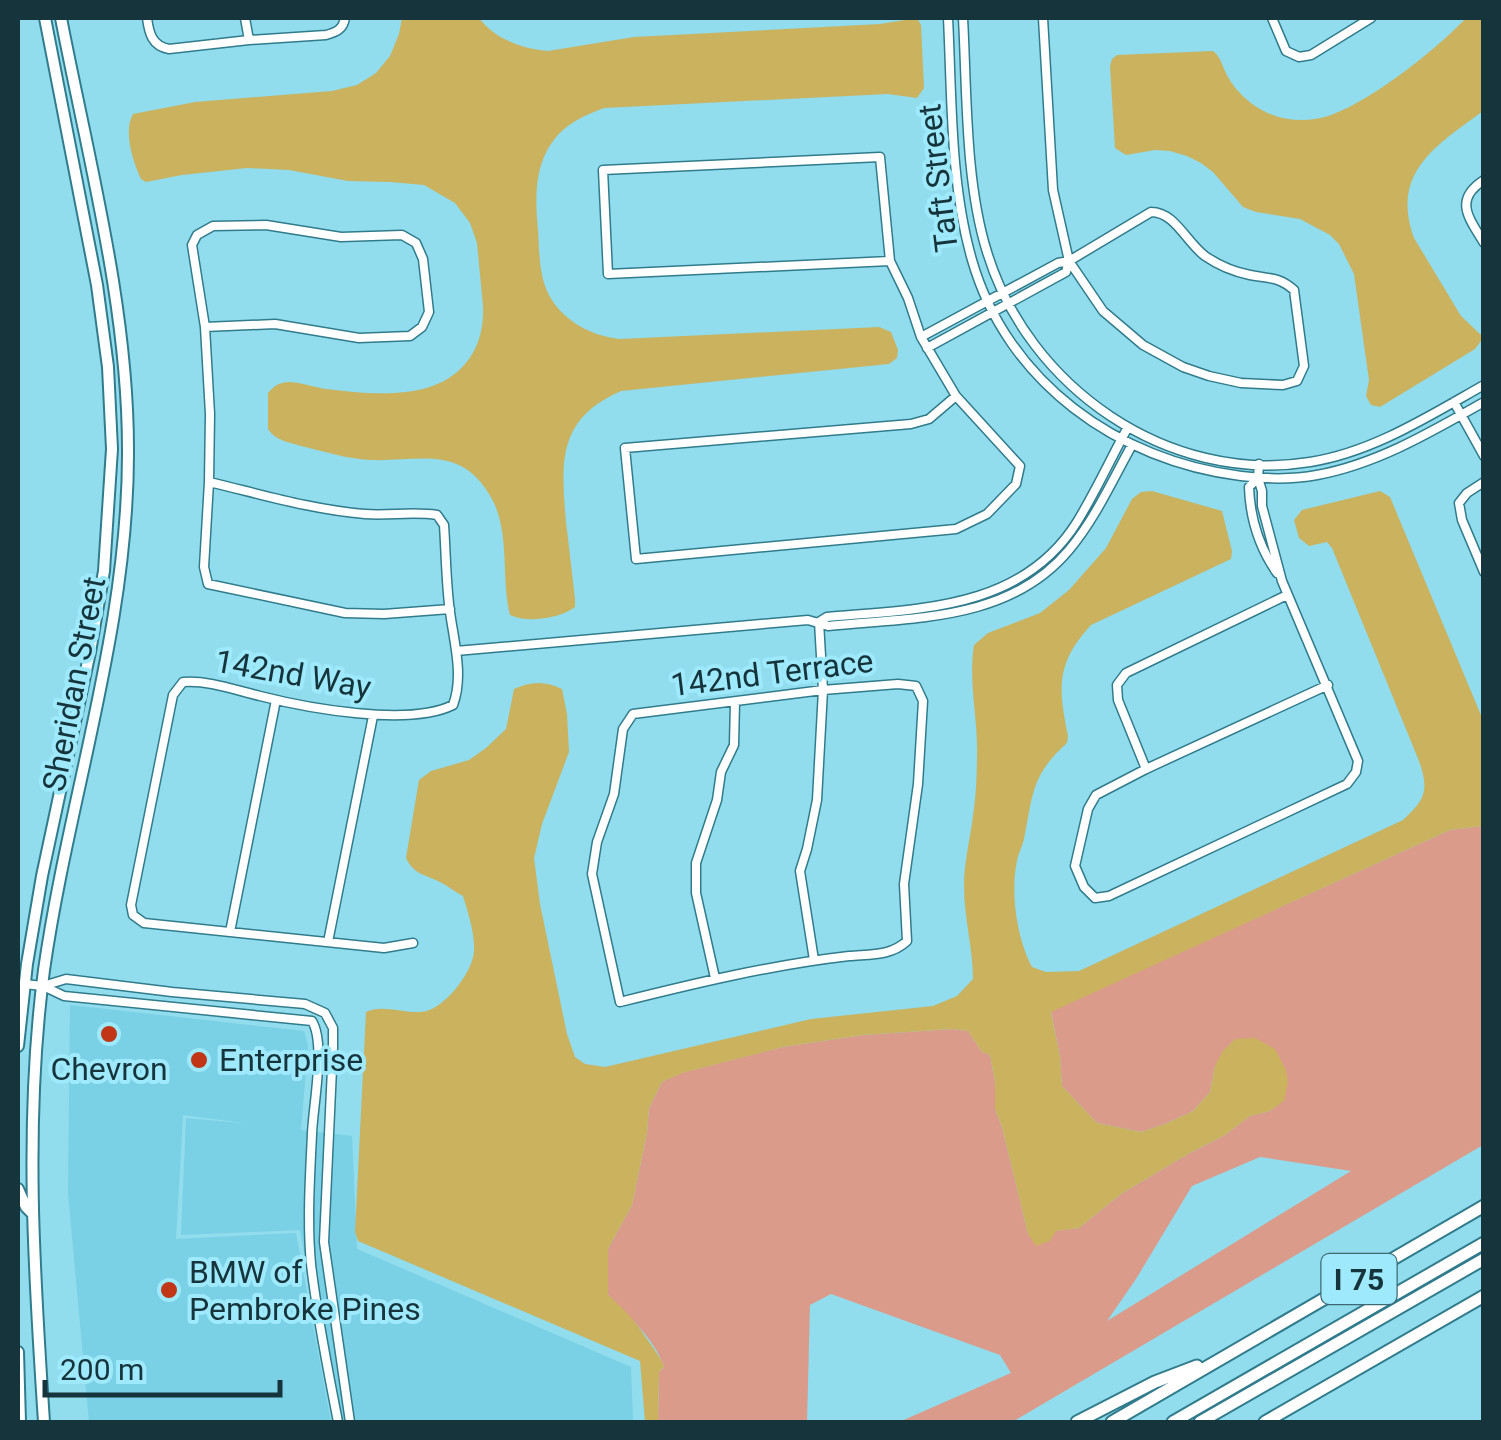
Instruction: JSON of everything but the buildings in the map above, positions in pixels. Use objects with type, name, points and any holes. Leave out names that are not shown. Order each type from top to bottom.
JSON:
[{"type":"highway","name":"I 75","points":[[1112,1422],[1484,1206]]},
{"type":"highway","points":[[1173,1422],[1484,1243]]},
{"type":"highway","points":[[1200,1422],[1484,1259]]},
{"type":"highway","name":"I 75","points":[[1265,1422],[1484,1296]]},
{"type":"highway","points":[[1076,1422],[1155,1382],[1234,1351]]},
{"type":"main road","name":"Sheridan Street","points":[[18,1046],[42,876],[104,571],[112,449],[98,284],[45,18]]},
{"type":"main road","name":"Sheridan Street","points":[[44,1422],[27,1208],[42,986],[58,889],[109,649],[121,574],[128,449],[126,368],[114,285],[61,18]]},
{"type":"main road","points":[[18,1189],[27,1208]]},
{"type":"main road","points":[[18,1352],[20,1422]]},
{"type":"street","points":[[147,18],[152,40],[169,49],[326,35],[336,32],[344,22]]},
{"type":"street","points":[[245,18],[250,40]]},
{"type":"street","name":"Taft Street","points":[[948,18],[959,198],[972,261],[1008,339],[1041,380],[1075,410],[1121,440],[1172,462],[1206,472],[1258,478],[1316,475],[1353,466],[1389,452],[1484,402]]},
{"type":"street","name":"Taft Street","points":[[963,18],[974,190],[987,252],[1022,330],[1078,392],[1171,449],[1204,458],[1259,464],[1311,462],[1383,440],[1484,386]]},
{"type":"street","points":[[921,337],[1058,263],[1069,261],[1151,212],[1160,212],[1169,216],[1188,241],[1207,257],[1237,272],[1284,281],[1294,290],[1304,366],[1297,380],[1283,385],[1241,383],[1208,376],[1143,345],[1103,311],[1069,261],[1054,190],[1043,18]]},
{"type":"street","points":[[1272,18],[1286,51],[1299,57],[1311,54],[1371,18]]},
{"type":"street","points":[[890,261],[608,274],[603,170],[880,158],[890,261],[921,337],[956,396],[1020,466],[1016,484],[987,514],[956,529],[636,559],[625,448],[911,424],[929,419],[956,396]]},
{"type":"street","points":[[1484,180],[1471,188],[1466,199],[1467,216],[1484,243]]},
{"type":"street","points":[[205,327],[275,324],[359,338],[410,336],[422,327],[429,312],[423,259],[416,243],[402,235],[341,236],[266,225],[213,226],[192,244],[205,327],[210,414],[204,567],[208,584],[345,613],[450,609]]},
{"type":"street","points":[[928,348],[1066,272],[1069,261]]},
{"type":"street","points":[[1454,402],[1484,456]]},
{"type":"street","points":[[819,622],[827,617],[955,602],[1009,585],[1039,564],[1076,523],[1128,426]]},
{"type":"street","points":[[209,482],[366,514],[436,515],[444,525],[456,651],[808,620],[828,626],[957,613],[990,605],[1042,576],[1068,551],[1092,518],[1138,432]]},
{"type":"street","points":[[1259,464],[1258,478],[1250,486],[1255,527],[1328,685],[1358,761],[1356,772],[1346,784],[1109,896],[1095,898],[1084,887],[1075,866],[1088,809],[1096,795],[1328,685]]},
{"type":"street","points":[[1484,482],[1459,503],[1484,572]]},
{"type":"street","points":[[1146,769],[1118,700],[1117,685],[1126,673],[1287,595]]},
{"type":"street","points":[[734,702],[734,745],[721,772],[717,800],[696,863],[696,892],[715,978],[814,960],[800,872],[817,800],[823,690],[819,622]]},
{"type":"street","name":"142nd Way","points":[[230,932],[144,924],[133,915],[130,905],[173,695],[183,682],[196,681],[276,700],[373,716],[440,712],[453,706],[458,692],[456,651]]},
{"type":"street","name":"142nd Terrace","points":[[715,978],[620,1002],[592,874],[597,842],[614,794],[624,729],[633,714],[823,690],[916,686],[923,702],[918,784],[904,884],[907,941],[896,951],[814,960]]},
{"type":"street","points":[[276,700],[230,932],[384,948],[413,943]]},
{"type":"street","points":[[328,942],[373,716]]},
{"type":"street","points":[[42,986],[66,979],[305,1004],[325,1013],[333,1028],[334,1047],[324,1242],[350,1422]]},
{"type":"street","points":[[24,984],[42,986],[64,996],[312,1021],[318,1031],[318,1049],[311,1139],[311,1265],[338,1422]]},
{"type":"shaded area","points":[[402,18],[479,18],[510,42],[548,51],[634,37],[880,24],[917,18],[921,25],[924,88],[917,98],[888,94],[604,108],[569,125],[553,141],[537,184],[540,263],[549,295],[564,314],[585,329],[620,339],[879,327],[891,332],[898,350],[897,358],[889,364],[621,391],[600,402],[574,429],[568,444],[563,480],[575,607],[552,617],[525,619],[510,615],[498,514],[481,483],[468,470],[439,460],[344,456],[283,440],[268,429],[268,393],[282,383],[362,393],[400,393],[436,385],[465,364],[480,337],[483,306],[477,243],[470,223],[455,203],[424,185],[348,181],[289,170],[247,168],[146,182],[141,179],[132,155],[129,129],[133,114],[195,102],[332,91],[357,85],[376,73],[390,56]]},
{"type":"shaded area","points":[[1466,18],[1483,18],[1483,111],[1422,162],[1408,195],[1408,215],[1414,238],[1461,316],[1481,335],[1481,341],[1475,349],[1380,407],[1371,405],[1366,396],[1369,380],[1354,274],[1339,244],[1300,219],[1243,207],[1213,172],[1187,156],[1155,150],[1126,155],[1115,148],[1110,66],[1117,55],[1213,51],[1234,86],[1255,106],[1293,120],[1311,120],[1363,100],[1438,45]]},
{"type":"shaded area","points":[[1152,491],[1222,511],[1231,559],[1091,625],[1071,652],[1062,690],[1067,743],[1046,765],[1035,786],[1015,874],[1016,916],[1032,967],[1046,972],[1079,971],[1403,820],[1421,800],[1424,779],[1419,761],[1332,548],[1327,542],[1309,546],[1299,538],[1294,520],[1302,510],[1380,491],[1390,497],[1483,720],[1483,826],[1450,830],[1051,1012],[1062,1086],[1097,1123],[1141,1132],[1193,1111],[1210,1092],[1215,1066],[1235,1039],[1255,1038],[1275,1049],[1286,1070],[1284,1101],[1270,1111],[1250,1116],[1225,1135],[1121,1194],[1079,1228],[1056,1231],[1050,1241],[1036,1246],[1028,1234],[995,1109],[990,1055],[982,1052],[968,1031],[863,1035],[783,1047],[682,1073],[662,1082],[649,1108],[632,1205],[608,1249],[608,1295],[637,1325],[664,1367],[659,1372],[658,1422],[645,1422],[640,1361],[358,1241],[355,1232],[366,1012],[420,1012],[438,1005],[463,980],[474,951],[463,896],[416,871],[406,858],[419,780],[431,771],[469,760],[506,729],[514,689],[538,683],[562,689],[567,714],[569,752],[542,824],[534,858],[540,904],[575,1057],[585,1064],[605,1067],[811,1019],[933,1006],[957,996],[973,979],[964,886],[977,778],[974,645],[988,633],[1040,613],[1069,590],[1106,548],[1132,499],[1141,492]]},
{"type":"shaded area","points":[[1483,826],[1483,1145],[1012,1422],[899,1422],[1011,1373],[1000,1355],[831,1294],[810,1305],[807,1422],[658,1422],[659,1372],[664,1367],[648,1337],[608,1295],[608,1249],[632,1205],[649,1108],[662,1082],[681,1073],[783,1047],[863,1035],[968,1031],[982,1052],[990,1055],[995,1109],[1028,1234],[1079,1228],[1121,1194],[1225,1135],[1250,1116],[1270,1111],[1284,1100],[1215,1066],[1210,1092],[1193,1111],[1141,1132],[1097,1123],[1062,1086],[1051,1011],[1450,830]],"holes":[[[1260,1157],[1351,1171],[1107,1321],[1192,1186]]]},
{"type":"shaded area","points":[[70,1005],[304,1031],[308,1046],[301,1130],[352,1136],[357,1249],[631,1367],[633,1422],[334,1422],[300,1230],[181,1235],[186,1118],[251,1124],[183,1115],[176,1239],[296,1233],[331,1422],[89,1422],[68,1193]]},
{"type":"place","name":"Chevron","points":[[109,1034]]},
{"type":"place","name":"Enterprise","points":[[199,1060]]},
{"type":"place","name":"BMW of Pembroke Pines","points":[[169,1290]]}]
